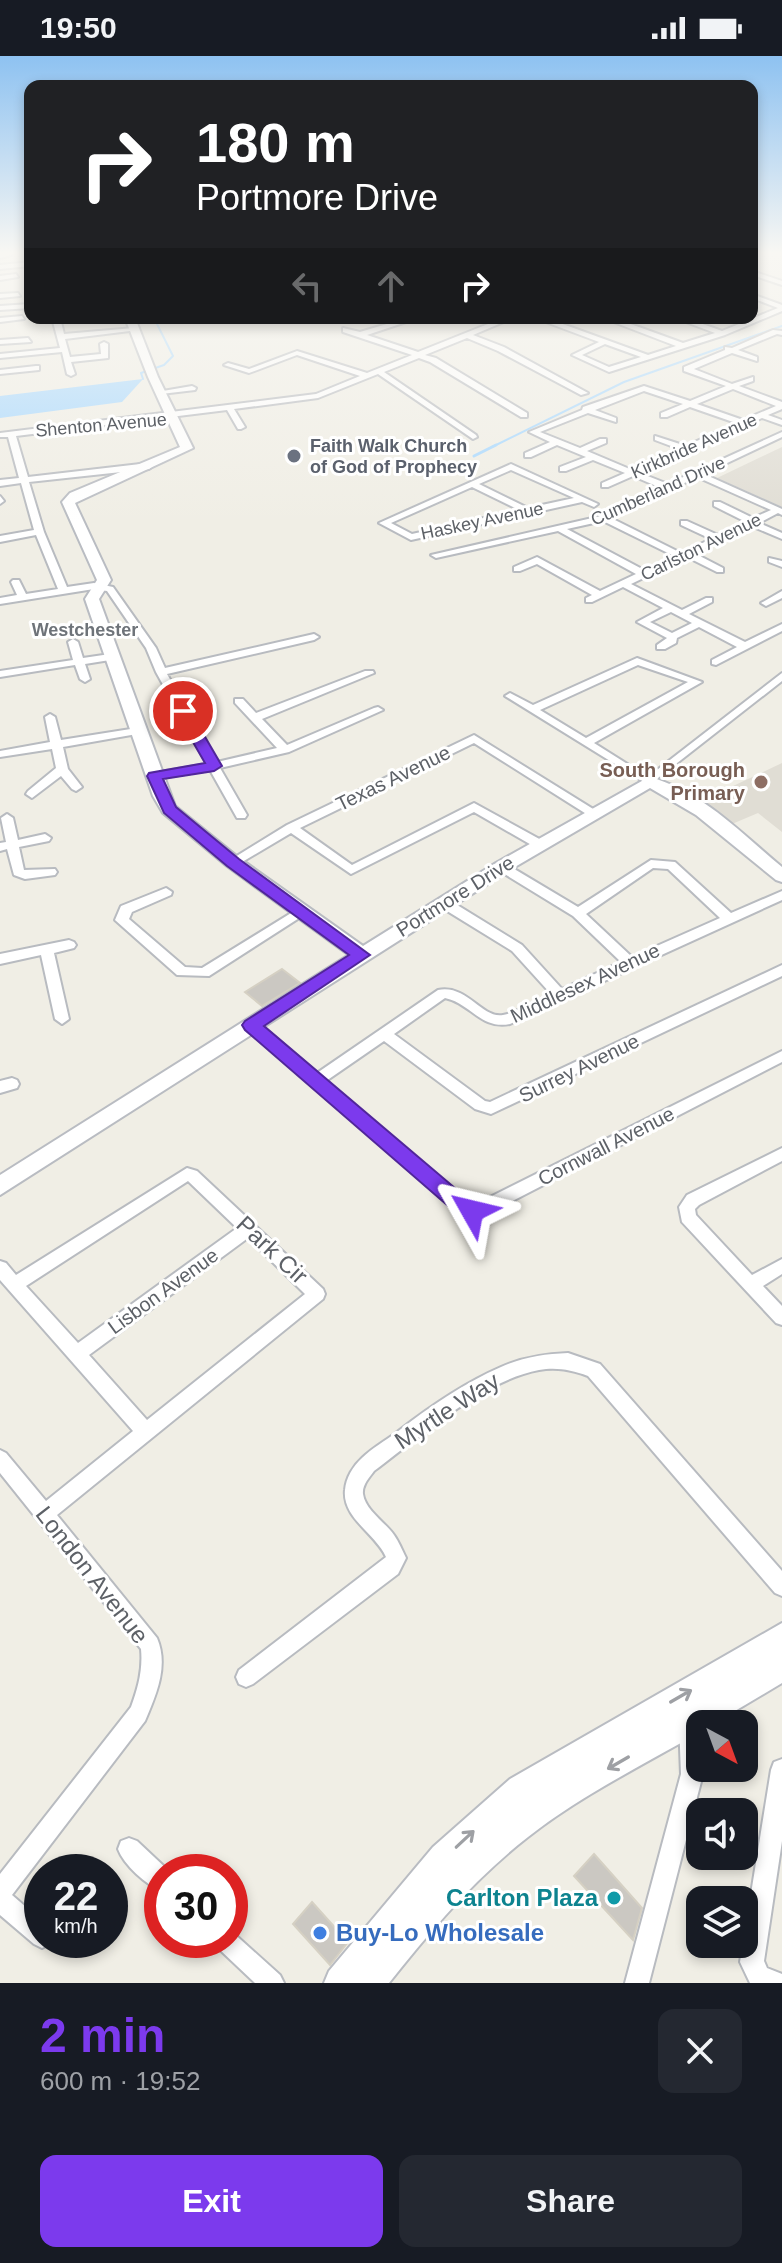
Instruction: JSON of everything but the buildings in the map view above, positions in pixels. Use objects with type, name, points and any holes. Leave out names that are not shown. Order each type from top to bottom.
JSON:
[{"type":"street","points":[[62,344],[71,374]]},
{"type":"street","points":[[67,360],[105,356],[104,344]]},
{"type":"street","points":[[140,344],[173,414],[318,396],[446,344]]},
{"type":"street","points":[[387,344],[421,355],[524,415]]},
{"type":"street","points":[[489,344],[584,393]]},
{"type":"street","points":[[601,344],[576,355],[609,370],[690,344]]},
{"type":"street","points":[[610,344],[647,357]]},
{"type":"street","points":[[678,344],[684,346]]},
{"type":"street","points":[[715,344],[754,359]]},
{"type":"street","points":[[746,344],[687,369],[782,406]]},
{"type":"street","points":[[0,356],[64,350]]},
{"type":"street","points":[[228,365],[249,371],[297,353],[367,376]]},
{"type":"street","points":[[0,369],[36,368]]},
{"type":"street","points":[[378,371],[473,437]]},
{"type":"street","points":[[665,415],[694,406],[750,379]]},
{"type":"street","points":[[161,392],[192,388]]},
{"type":"street","points":[[670,488],[533,432],[644,388],[743,423]]},
{"type":"street","name":"Kirkbride Avenue","points":[[605,485],[782,406]]},
{"type":"street","points":[[229,407],[241,427]]},
{"type":"street","points":[[586,409],[613,420]]},
{"type":"street","name":"Shenton Avenue","points":[[5,435],[120,425],[173,414],[186,451],[149,466]]},
{"type":"street","points":[[761,415],[782,423]]},
{"type":"street","points":[[602,425],[623,416]]},
{"type":"street","name":"Cumberland Drive","points":[[436,555],[604,518],[782,434]]},
{"type":"street","points":[[5,435],[27,480],[39,532],[63,590]]},
{"type":"street","points":[[658,438],[687,449]]},
{"type":"street","points":[[581,451],[602,441]]},
{"type":"street","points":[[528,455],[557,442]]},
{"type":"street","points":[[563,469],[592,457]]},
{"type":"street","points":[[86,462],[90,473]]},
{"type":"street","points":[[0,483],[149,466]]},
{"type":"street","points":[[149,466],[74,496],[68,502],[104,580],[96,592],[110,657],[154,776],[169,809],[233,862],[362,955]]},
{"type":"street","points":[[472,484],[511,467],[594,504]]},
{"type":"street","points":[[699,475],[780,511]]},
{"type":"street","points":[[472,484],[527,511]]},
{"type":"street","name":"Haskey Avenue","points":[[472,484],[384,523],[411,537],[582,499]]},
{"type":"street","points":[[717,504],[782,536]]},
{"type":"street","name":"Carlston Avenue","points":[[589,600],[780,511]]},
{"type":"street","points":[[604,518],[683,554],[724,568],[709,575]]},
{"type":"street","points":[[484,520],[503,540]]},
{"type":"street","points":[[684,523],[717,538]]},
{"type":"street","points":[[561,529],[644,574]]},
{"type":"street","points":[[0,539],[39,532]]},
{"type":"street","points":[[517,569],[537,560],[599,595]]},
{"type":"street","points":[[16,582],[23,597]]},
{"type":"street","points":[[624,584],[746,647]]},
{"type":"street","points":[[0,601],[63,590],[96,592],[110,589],[143,636],[241,815]]},
{"type":"street","points":[[766,603],[781,595]]},
{"type":"street","points":[[681,614],[704,598],[721,606]]},
{"type":"street","points":[[628,629],[670,609]]},
{"type":"street","points":[[642,622],[672,637]]},
{"type":"street","points":[[661,647],[672,641],[672,637],[699,623]]},
{"type":"street","points":[[716,662],[782,627]]},
{"type":"street","points":[[770,633],[782,639]]},
{"type":"street","points":[[161,672],[314,637]]},
{"type":"street","points":[[73,642],[85,679]]},
{"type":"street","points":[[0,674],[110,657]]},
{"type":"street","points":[[532,710],[637,661],[697,682],[586,743]]},
{"type":"street","points":[[256,717],[369,673]]},
{"type":"street","name":"Portmore Drive","points":[[0,1186],[444,903],[592,812],[649,782],[782,676]]},
{"type":"street","points":[[510,696],[649,782],[666,788],[714,820],[782,876]]},
{"type":"street","points":[[239,701],[285,750]]},
{"type":"street","points":[[154,776],[285,750],[378,710]]},
{"type":"street","points":[[50,717],[62,769],[76,787]]},
{"type":"street","points":[[0,754],[137,731]]},
{"type":"street","name":"Texas Avenue","points":[[233,862],[291,828],[474,738],[592,812]]},
{"type":"street","points":[[32,794],[62,769]]},
{"type":"street","points":[[291,828],[351,870],[474,807],[539,844]]},
{"type":"street","points":[[7,818],[6,846],[20,874],[51,872]]},
{"type":"street","points":[[6,846],[45,838]]},
{"type":"street","points":[[578,913],[651,864],[660,862],[671,865],[728,918]]},
{"type":"street","points":[[502,867],[578,913],[629,962]]},
{"type":"street","points":[[166,892],[126,909],[122,920],[182,972],[189,974],[210,970],[301,913]]},
{"type":"street","name":"Middlesex Avenue","points":[[317,1080],[443,993],[456,994],[497,1022],[782,895]]},
{"type":"street","points":[[444,903],[517,948],[559,994]]},
{"type":"street","points":[[0,959],[69,945]]},
{"type":"street","points":[[47,950],[62,1019]]},
{"type":"street","name":"Surrey Avenue","points":[[386,1035],[480,1105],[491,1108],[782,970]]},
{"type":"street","name":"Cornwall Avenue","points":[[251,1025],[462,1206],[472,1211],[782,1056]]},
{"type":"street","points":[[782,1154],[693,1200],[687,1207],[688,1217],[782,1318]]},
{"type":"street","name":"Park Cir","points":[[15,1284],[187,1174],[192,1175],[316,1290],[316,1297],[44,1514]]},
{"type":"street","name":"Lisbon Avenue","points":[[77,1354],[249,1228]]},
{"type":"street","points":[[751,1284],[782,1266]]},
{"type":"street","points":[[0,1268],[146,1432]]},
{"type":"street","name":"Myrtle Way","points":[[246,1677],[391,1567],[396,1558],[393,1548],[355,1505],[352,1490],[361,1471],[481,1385],[505,1373],[549,1359],[580,1361],[594,1370],[782,1586]]},
{"type":"street","name":"London Avenue","points":[[0,1459],[150,1645],[153,1659],[151,1683],[138,1714],[0,1892]]},
{"type":"street","points":[[341,1983],[444,1858],[521,1790],[782,1637]]},
{"type":"street","points":[[708,1710],[782,1667]]},
{"type":"street","points":[[367,1983],[457,1876],[508,1830],[686,1723]]},
{"type":"street","points":[[774,1983],[759,1976],[752,1962],[782,1770]]},
{"type":"street","points":[[637,1983],[690,1782]]},
{"type":"street","points":[[129,1849],[144,1863]]},
{"type":"street","points":[[0,1900],[24,1921]]},
{"type":"street","points":[[245,1958],[272,1983]]},
{"type":"shaded area","points":[[782,447],[782,507],[717,478]]},
{"type":"shaded area","name":"South Borough Primary","points":[[782,763],[782,832],[758,813],[732,824],[699,802]]},
{"type":"water","points":[[143,379],[122,402],[0,418],[0,396]]},
{"type":"waterway","points":[[143,379],[141,373],[164,365],[173,356],[167,344]]},
{"type":"waterway","points":[[492,447],[624,382],[731,344]]},
{"type":"waterway","points":[[492,447],[496,445]]},
{"type":"waterway","points":[[474,456],[492,447]]},
{"type":"place","name":"Faith Walk Church of God of Prophecy","points":[[294,456]]},
{"type":"place","name":"South Borough Primary","points":[[761,782]]},
{"type":"place","name":"Carlton Plaza","points":[[614,1898]]},
{"type":"place","name":"Buy-Lo Wholesale","points":[[320,1933]]},
{"type":"district","name":"Westchester","points":[[85,630]]},
{"type":"route","points":[[183,711],[214,766],[154,776],[169,809],[233,862],[362,955],[251,1025],[462,1206],[472,1211]]}]
